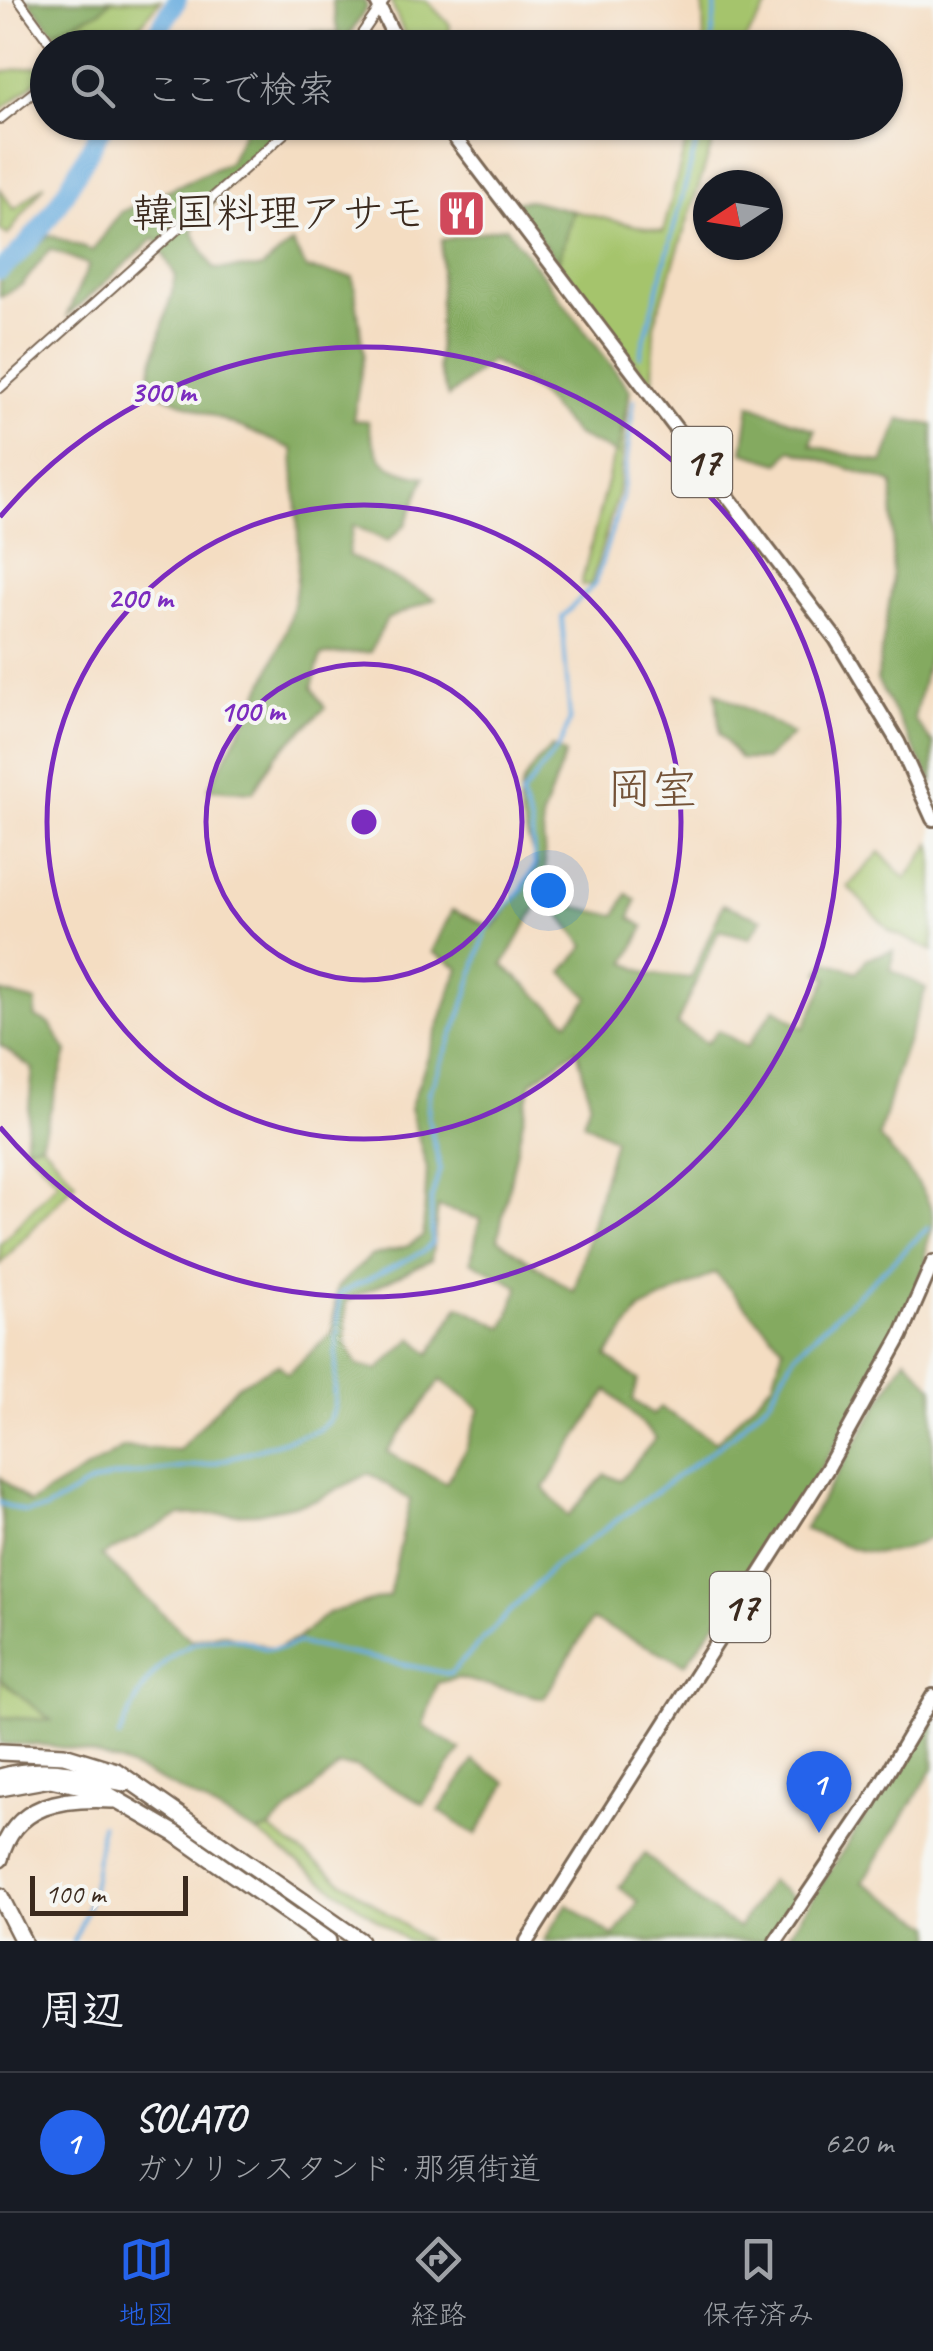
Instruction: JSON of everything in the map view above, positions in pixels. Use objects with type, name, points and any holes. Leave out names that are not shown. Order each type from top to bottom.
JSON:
[{"type":"highway","points":[[0,1752],[81,1758],[116,1772],[184,1814],[360,1941]]},
{"type":"highway","points":[[0,1777],[68,1770],[134,1784]]},
{"type":"highway","points":[[0,1788],[35,1780],[65,1780],[100,1790],[176,1834],[328,1941]]},
{"type":"highway","points":[[0,1858],[18,1823],[38,1808],[66,1799],[117,1801]]},
{"type":"highway","points":[[0,1896],[23,1941]]},
{"type":"main road","points":[[380,3],[392,30]]},
{"type":"main road","name":"17","points":[[457,140],[836,640],[898,742],[933,819]]},
{"type":"main road","name":"17","points":[[527,1941],[827,1469],[901,1336],[933,1262]]},
{"type":"main road","points":[[776,1941],[868,1804],[933,1696]]},
{"type":"street","points":[[19,0],[41,30]]},
{"type":"street","points":[[363,30],[380,3]]},
{"type":"street","points":[[0,119],[30,95]]},
{"type":"street","points":[[0,388],[277,140]]},
{"type":"green space","points":[[28,0],[111,0],[100,11],[52,30]]},
{"type":"green space","points":[[111,0],[161,0],[136,30],[58,30],[100,11]]},
{"type":"green space","points":[[332,0],[364,0],[367,7],[353,30],[337,30]]},
{"type":"green space","points":[[390,0],[426,0],[450,25],[450,30],[403,30]]},
{"type":"green space","points":[[703,0],[772,0],[752,30],[704,30]]},
{"type":"green space","points":[[30,67],[30,87],[0,111],[0,72]]},
{"type":"green space","points":[[240,140],[273,140],[234,176],[192,231],[214,269],[262,268],[292,243],[307,269],[353,277],[364,354],[353,420],[368,421],[374,445],[391,467],[425,477],[406,524],[388,541],[353,525],[348,555],[435,599],[387,619],[370,652],[321,655],[312,687],[325,708],[275,756],[253,792],[208,789],[265,681],[291,613],[298,573],[293,449],[146,388],[176,277],[155,238],[66,317],[89,265],[50,249],[23,284],[0,297],[0,275],[50,235],[92,251],[121,212],[229,162]]},
{"type":"green space","points":[[687,140],[714,140],[704,170],[693,170],[693,204],[654,325],[653,386],[558,262],[573,211],[663,232]]},
{"type":"green space","points":[[45,184],[8,235],[0,230],[0,189],[14,210]]},
{"type":"green space","points":[[529,200],[573,211],[558,262],[510,202]]},
{"type":"green space","points":[[506,227],[630,390],[617,454],[576,435],[536,391],[491,360],[448,397],[438,368],[442,240]]},
{"type":"green space","points":[[630,390],[618,493],[591,585],[581,585]]},
{"type":"green space","points":[[750,404],[815,430],[811,445],[883,463],[900,419],[933,425],[933,639],[914,719],[933,744],[933,784],[877,680],[892,585],[893,483],[791,450],[780,463],[743,452]]},
{"type":"green space","points":[[716,692],[793,734],[765,760],[740,759],[720,734]]},
{"type":"green space","points":[[552,747],[565,754],[542,817],[547,889],[503,965],[568,1022],[589,998],[563,972],[585,946],[552,904],[616,915],[627,894],[636,900],[630,918],[644,927],[626,963],[649,974],[691,978],[723,904],[762,919],[750,938],[719,930],[677,1024],[707,1043],[718,1030],[747,1047],[775,1008],[804,1028],[828,978],[819,973],[826,961],[857,972],[867,958],[893,951],[891,970],[926,988],[879,1137],[913,1177],[927,1200],[933,1223],[927,1262],[878,1369],[788,1521],[685,1664],[592,1620],[544,1698],[458,1678],[437,1683],[423,1726],[461,1750],[423,1804],[355,1767],[339,1766],[269,1829],[257,1833],[164,1783],[103,1757],[37,1745],[0,1745],[0,1717],[51,1720],[0,1679],[4,1551],[0,1477],[29,1503],[124,1447],[179,1450],[238,1385],[278,1364],[288,1374],[332,1333],[337,1287],[371,1256],[408,1246],[423,1236],[427,1169],[410,1108],[459,968],[432,952],[452,910],[493,928],[538,867],[520,802],[526,777]],"holes":[[[577,1049],[590,1101],[583,1122],[614,1139],[574,1292],[498,1239],[531,1082]],[[438,1207],[480,1219],[471,1261],[519,1287],[504,1328],[459,1306],[430,1354],[413,1338],[378,1370],[358,1366],[346,1343],[346,1301],[431,1260]],[[715,1273],[783,1347],[773,1382],[716,1442],[660,1407],[653,1415],[633,1400],[638,1380],[607,1356],[640,1310]],[[441,1380],[480,1409],[465,1451],[446,1483],[387,1452]],[[608,1390],[656,1438],[620,1481],[605,1474],[568,1516],[544,1488]],[[369,1473],[410,1500],[389,1596],[328,1613],[297,1639],[274,1649],[222,1633],[191,1640],[101,1556],[181,1515],[257,1513],[317,1500]]]},
{"type":"green space","points":[[931,844],[933,951],[890,931],[848,887],[880,852],[906,879]]},
{"type":"green space","points":[[0,992],[36,1002],[35,1017],[50,1024],[67,1052],[41,1143],[25,1146],[33,1069],[0,1045]]},
{"type":"green space","points":[[41,1143],[76,1182],[0,1264],[0,1244],[58,1181],[25,1146]]},
{"type":"green space","points":[[906,1358],[933,1387],[933,1536],[883,1553],[854,1549],[804,1529]]},
{"type":"green space","points":[[0,1678],[53,1721],[0,1717]]},
{"type":"green space","points":[[933,1710],[933,1769],[863,1882],[933,1926],[933,1941],[785,1941]]},
{"type":"green space","points":[[473,1761],[507,1783],[476,1835],[439,1811]]},
{"type":"green space","points":[[269,1829],[426,1941],[407,1941],[257,1833]]},
{"type":"green space","points":[[645,1854],[700,1903],[738,1928],[770,1881],[797,1900],[769,1941],[544,1941],[567,1904],[614,1937],[638,1902],[619,1887]]},
{"type":"waterway","points":[[159,30],[177,0]]},
{"type":"waterway","points":[[713,30],[716,0]]},
{"type":"waterway","points":[[0,270],[46,220],[95,140]]},
{"type":"waterway","points":[[640,356],[697,140]]},
{"type":"waterway","points":[[0,1503],[25,1512],[44,1510],[91,1483],[111,1477],[211,1464],[318,1430],[329,1421],[334,1407],[339,1294],[424,1251],[432,1243],[431,1200],[440,1168],[428,1118],[429,1093],[462,1012],[486,930],[520,892],[535,866],[531,824],[521,796],[560,745],[570,720],[562,617],[595,584],[622,498],[634,400]]},
{"type":"waterway","points":[[119,1737],[136,1701],[159,1668],[189,1645],[208,1639],[230,1638],[268,1649],[298,1643],[450,1674],[553,1567],[732,1436],[770,1399],[795,1354],[928,1228]]},
{"type":"waterway","points":[[73,1941],[89,1899],[101,1825]]},
{"type":"place","name":"韓国料理アサモ","points":[[461,213]]},
{"type":"place","name":"SOLATO","points":[[819,1833]]},
{"type":"district","name":"岡室","points":[[652,789]]}]
